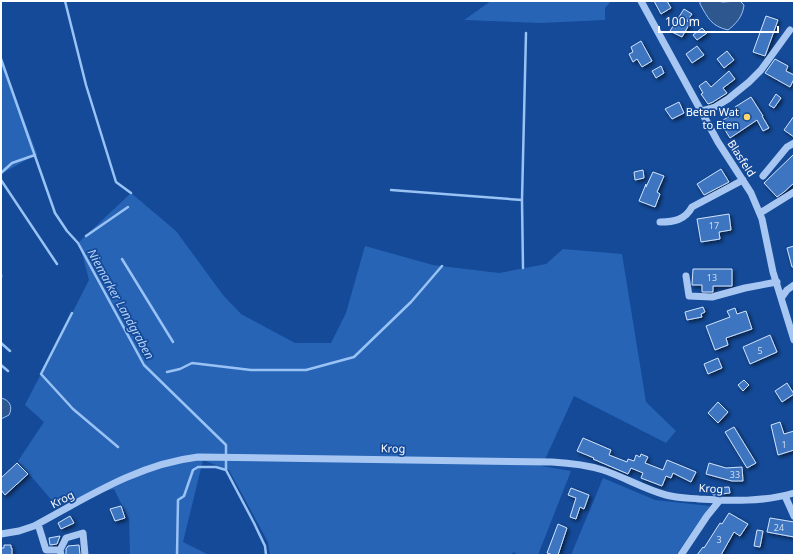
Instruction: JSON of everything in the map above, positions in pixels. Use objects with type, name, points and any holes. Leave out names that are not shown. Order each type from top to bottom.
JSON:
[{"type":"street","name":"Blasfeld","points":[[641,1],[718,142],[751,193],[760,213],[773,272],[782,297],[794,340]]},
{"type":"street","points":[[701,111],[715,107],[728,99],[749,82],[761,70],[790,30]]},
{"type":"street","points":[[763,176],[787,147],[794,143]]},
{"type":"street","points":[[660,222],[674,222],[680,219],[689,214],[692,207],[743,180]]},
{"type":"street","points":[[760,213],[794,192]]},
{"type":"street","points":[[686,276],[689,296],[712,297],[745,288],[777,282]]},
{"type":"street","points":[[782,297],[787,290],[794,285]]},
{"type":"street","name":"Krog","points":[[1,534],[19,531],[38,524],[124,478],[147,469],[164,463],[186,459],[220,456],[567,463],[602,470],[667,495],[682,498],[744,500],[785,496],[794,493]]},
{"type":"street","points":[[785,496],[794,516]]},
{"type":"street","points":[[681,555],[707,516],[720,500]]},
{"type":"street","points":[[38,524],[46,550],[61,553],[66,538],[83,533],[85,555]]},
{"type":"shaded area","points":[[491,1],[611,1],[605,8],[605,20],[540,23],[464,20]]},
{"type":"shaded area","points":[[700,1],[740,1],[744,5],[739,19],[728,30],[714,24],[711,21],[700,4]]},
{"type":"shaded area","points":[[1,58],[37,154],[1,174]]},
{"type":"shaded area","points":[[131,193],[176,231],[223,295],[241,314],[295,343],[331,343],[346,313],[365,246],[433,265],[499,273],[546,264],[563,249],[622,254],[646,402],[676,431],[666,443],[574,396],[542,466],[571,471],[538,555],[519,555],[513,552],[512,555],[270,555],[268,542],[229,470],[203,460],[183,542],[209,555],[130,555],[129,519],[114,489],[54,503],[18,461],[44,422],[25,405],[89,280],[79,242]]},
{"type":"shaded area","points":[[1,398],[9,402],[11,409],[9,415],[1,419]]},
{"type":"shaded area","points":[[603,478],[655,500],[710,506],[676,555],[571,555]]},
{"type":"building","points":[[654,1],[667,1],[671,8],[661,14]]},
{"type":"building","points":[[684,9],[692,14],[687,21],[690,23],[682,37],[670,31]]},
{"type":"building","points":[[766,16],[778,20],[765,56],[753,52]]},
{"type":"building","points":[[702,28],[707,33],[697,40],[693,35]]},
{"type":"building","points":[[641,41],[652,61],[642,67],[637,59],[633,62],[629,54],[633,52],[631,47]]},
{"type":"building","points":[[697,46],[704,55],[692,63],[686,54]]},
{"type":"building","points":[[727,51],[734,60],[724,68],[717,59]]},
{"type":"building","points":[[775,59],[788,66],[786,71],[794,75],[794,79],[790,87],[765,73]]},
{"type":"building","points":[[661,66],[664,73],[656,78],[652,71]]},
{"type":"building","points":[[729,71],[735,79],[723,88],[727,93],[708,104],[701,94],[703,93],[699,86],[706,81],[711,87]]},
{"type":"building","points":[[776,94],[781,98],[774,108],[769,105]]},
{"type":"building","points":[[751,97],[769,128],[763,131],[757,120],[730,138],[720,122],[738,111],[735,107]]},
{"type":"building","points":[[679,102],[684,113],[672,119],[665,109]]},
{"type":"building","points":[[794,116],[794,137],[784,130]]},
{"type":"building","points":[[794,154],[794,183],[777,197],[764,183]]},
{"type":"building","points":[[721,169],[729,182],[704,195],[697,184]]},
{"type":"building","points":[[643,170],[644,178],[635,180],[634,172]]},
{"type":"building","points":[[653,172],[664,176],[657,192],[660,194],[655,207],[639,201]]},
{"type":"building","points":[[729,214],[731,230],[719,232],[720,239],[701,242],[697,219]]},
{"type":"building","points":[[794,246],[794,267],[792,267],[787,248]]},
{"type":"building","points":[[693,269],[732,269],[732,286],[713,286],[713,292],[702,292],[702,285],[692,285]]},
{"type":"building","points":[[703,307],[705,312],[701,314],[702,317],[687,320],[685,312]]},
{"type":"building","points":[[735,308],[737,314],[746,311],[752,329],[726,338],[728,345],[715,350],[706,326],[730,317],[727,311]]},
{"type":"building","points":[[770,335],[777,352],[750,364],[743,347]]},
{"type":"building","points":[[718,358],[722,368],[708,374],[704,364]]},
{"type":"building","points":[[744,380],[749,385],[743,391],[738,385]]},
{"type":"building","points":[[787,383],[794,394],[782,402],[775,391]]},
{"type":"building","points":[[718,402],[728,412],[718,423],[708,413]]},
{"type":"building","points":[[780,422],[784,434],[794,431],[794,450],[778,455],[771,425]]},
{"type":"building","points":[[734,427],[756,463],[747,468],[725,432]]},
{"type":"building","points":[[583,438],[611,450],[609,455],[627,462],[628,459],[634,461],[636,455],[640,457],[641,454],[648,457],[645,463],[663,470],[667,460],[696,472],[691,482],[673,473],[671,478],[666,476],[662,486],[641,478],[643,473],[631,468],[628,474],[577,451]]},
{"type":"building","points":[[17,463],[28,474],[5,495],[1,490],[1,478]]},
{"type":"building","points":[[709,463],[726,468],[742,467],[743,481],[732,481],[706,474]]},
{"type":"building","points":[[729,487],[730,493],[713,495],[712,488]]},
{"type":"building","points":[[571,488],[589,495],[584,509],[580,507],[576,519],[570,517],[576,498],[568,495]]},
{"type":"building","points":[[121,506],[125,518],[115,521],[110,509]]},
{"type":"building","points":[[729,513],[748,524],[740,536],[734,532],[721,555],[697,555],[703,547],[704,548],[720,523],[722,524]]},
{"type":"building","points":[[70,516],[74,523],[61,529],[58,523]]},
{"type":"building","points":[[770,518],[794,522],[794,537],[767,532]]},
{"type":"building","points":[[558,524],[567,528],[558,555],[553,555],[547,553]]},
{"type":"building","points":[[757,530],[763,531],[760,547],[754,546]]},
{"type":"building","points":[[60,536],[57,544],[50,545],[49,538]]},
{"type":"building","points":[[4,545],[11,545],[12,555],[1,555],[1,548],[4,548]]},
{"type":"building","points":[[79,545],[80,555],[66,555],[66,549],[68,546]]},
{"type":"waterway","points":[[65,1],[86,85],[116,182],[131,193]]},
{"type":"waterway","points":[[391,190],[522,200],[526,33]]},
{"type":"waterway","name":"Niemarker Landgraben","points":[[1,59],[55,213],[67,231],[78,243],[144,365],[226,445],[226,470],[265,546],[266,555]]},
{"type":"waterway","points":[[1,173],[12,163],[35,155]]},
{"type":"waterway","points":[[1,180],[57,264]]},
{"type":"waterway","points":[[522,200],[523,268]]},
{"type":"waterway","points":[[86,236],[128,207]]},
{"type":"waterway","points":[[122,259],[173,342]]},
{"type":"waterway","points":[[167,372],[180,369],[192,363],[251,370],[306,370],[354,357],[411,302],[442,266]]},
{"type":"waterway","points":[[72,313],[41,374],[73,409],[118,447]]},
{"type":"waterway","points":[[1,343],[10,351]]},
{"type":"waterway","points":[[1,365],[8,371]]},
{"type":"waterway","points":[[177,555],[178,500],[184,496],[193,470],[198,467],[216,467],[226,470]]},
{"type":"place","name":"Beten Wat to Eten","points":[[747,117]]}]
